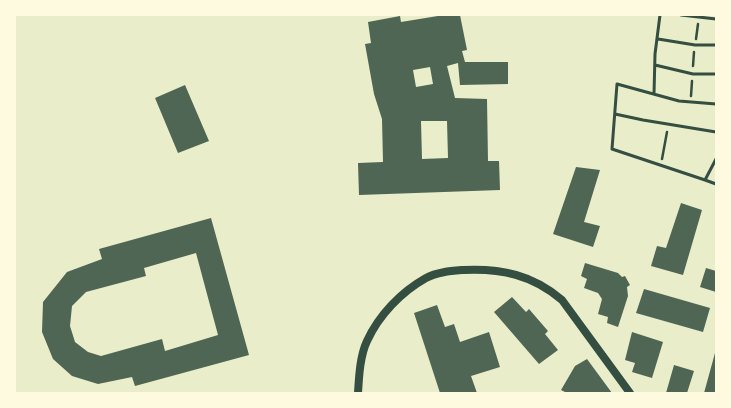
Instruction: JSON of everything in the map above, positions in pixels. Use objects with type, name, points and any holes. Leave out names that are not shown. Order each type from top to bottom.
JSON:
[{"type":"main road","points":[[358,393],[366,342],[385,312],[426,278],[453,271],[483,269],[520,275],[551,290],[562,300],[630,393]]},
{"type":"lane","points":[[654,94],[660,15]]},
{"type":"lane","points":[[681,15],[698,18],[716,18]]},
{"type":"lane","points":[[658,39],[695,45],[716,45]]},
{"type":"lane","points":[[655,65],[693,74],[716,74]]},
{"type":"lane","points":[[716,104],[690,102],[617,84],[612,149],[716,184]]},
{"type":"lane","points":[[615,114],[716,132]]},
{"type":"lane","points":[[705,180],[716,159]]},
{"type":"path","points":[[690,102],[698,18]]},
{"type":"building","points":[[444,15],[460,15],[467,50],[462,51],[465,62],[508,62],[508,84],[460,85],[458,63],[447,66],[455,98],[487,99],[488,161],[499,161],[500,190],[359,195],[358,163],[383,162],[382,119],[374,94],[365,44],[371,43],[368,22],[400,16],[401,22]],"holes":[[[430,67],[433,84],[416,87],[413,70]],[[421,121],[447,121],[448,158],[422,159]]]},
{"type":"building","points":[[185,85],[209,141],[178,153],[155,98]]},
{"type":"building","points":[[576,167],[600,170],[584,222],[600,226],[593,247],[553,234]]},
{"type":"building","points":[[681,203],[702,210],[683,275],[651,266],[657,246],[666,248]]},
{"type":"building","points":[[211,218],[249,355],[135,386],[132,377],[98,384],[72,376],[53,359],[42,332],[43,302],[67,272],[102,259],[99,249]],"holes":[[[196,253],[218,335],[165,351],[162,339],[101,356],[88,352],[75,342],[70,326],[72,306],[86,292],[146,276],[144,268]]]},
{"type":"building","points":[[585,263],[618,273],[622,277],[625,276],[630,285],[627,287],[628,296],[618,327],[607,323],[608,317],[598,314],[602,299],[598,293],[584,288],[587,279],[581,276]]},
{"type":"building","points":[[706,268],[716,271],[716,292],[700,287]]},
{"type":"building","points":[[644,289],[710,308],[703,332],[636,313]]},
{"type":"building","points":[[512,297],[526,312],[529,309],[548,331],[545,334],[558,350],[539,364],[494,312]]},
{"type":"building","points":[[437,305],[445,327],[454,324],[460,342],[489,332],[500,367],[471,376],[477,393],[440,393],[414,313]]},
{"type":"building","points":[[632,332],[663,342],[652,378],[632,372],[635,363],[625,360]]},
{"type":"building","points":[[715,353],[716,393],[704,393]]},
{"type":"building","points":[[587,359],[612,393],[567,393],[561,390],[575,366]]},
{"type":"building","points":[[674,365],[694,371],[687,393],[666,393]]}]
